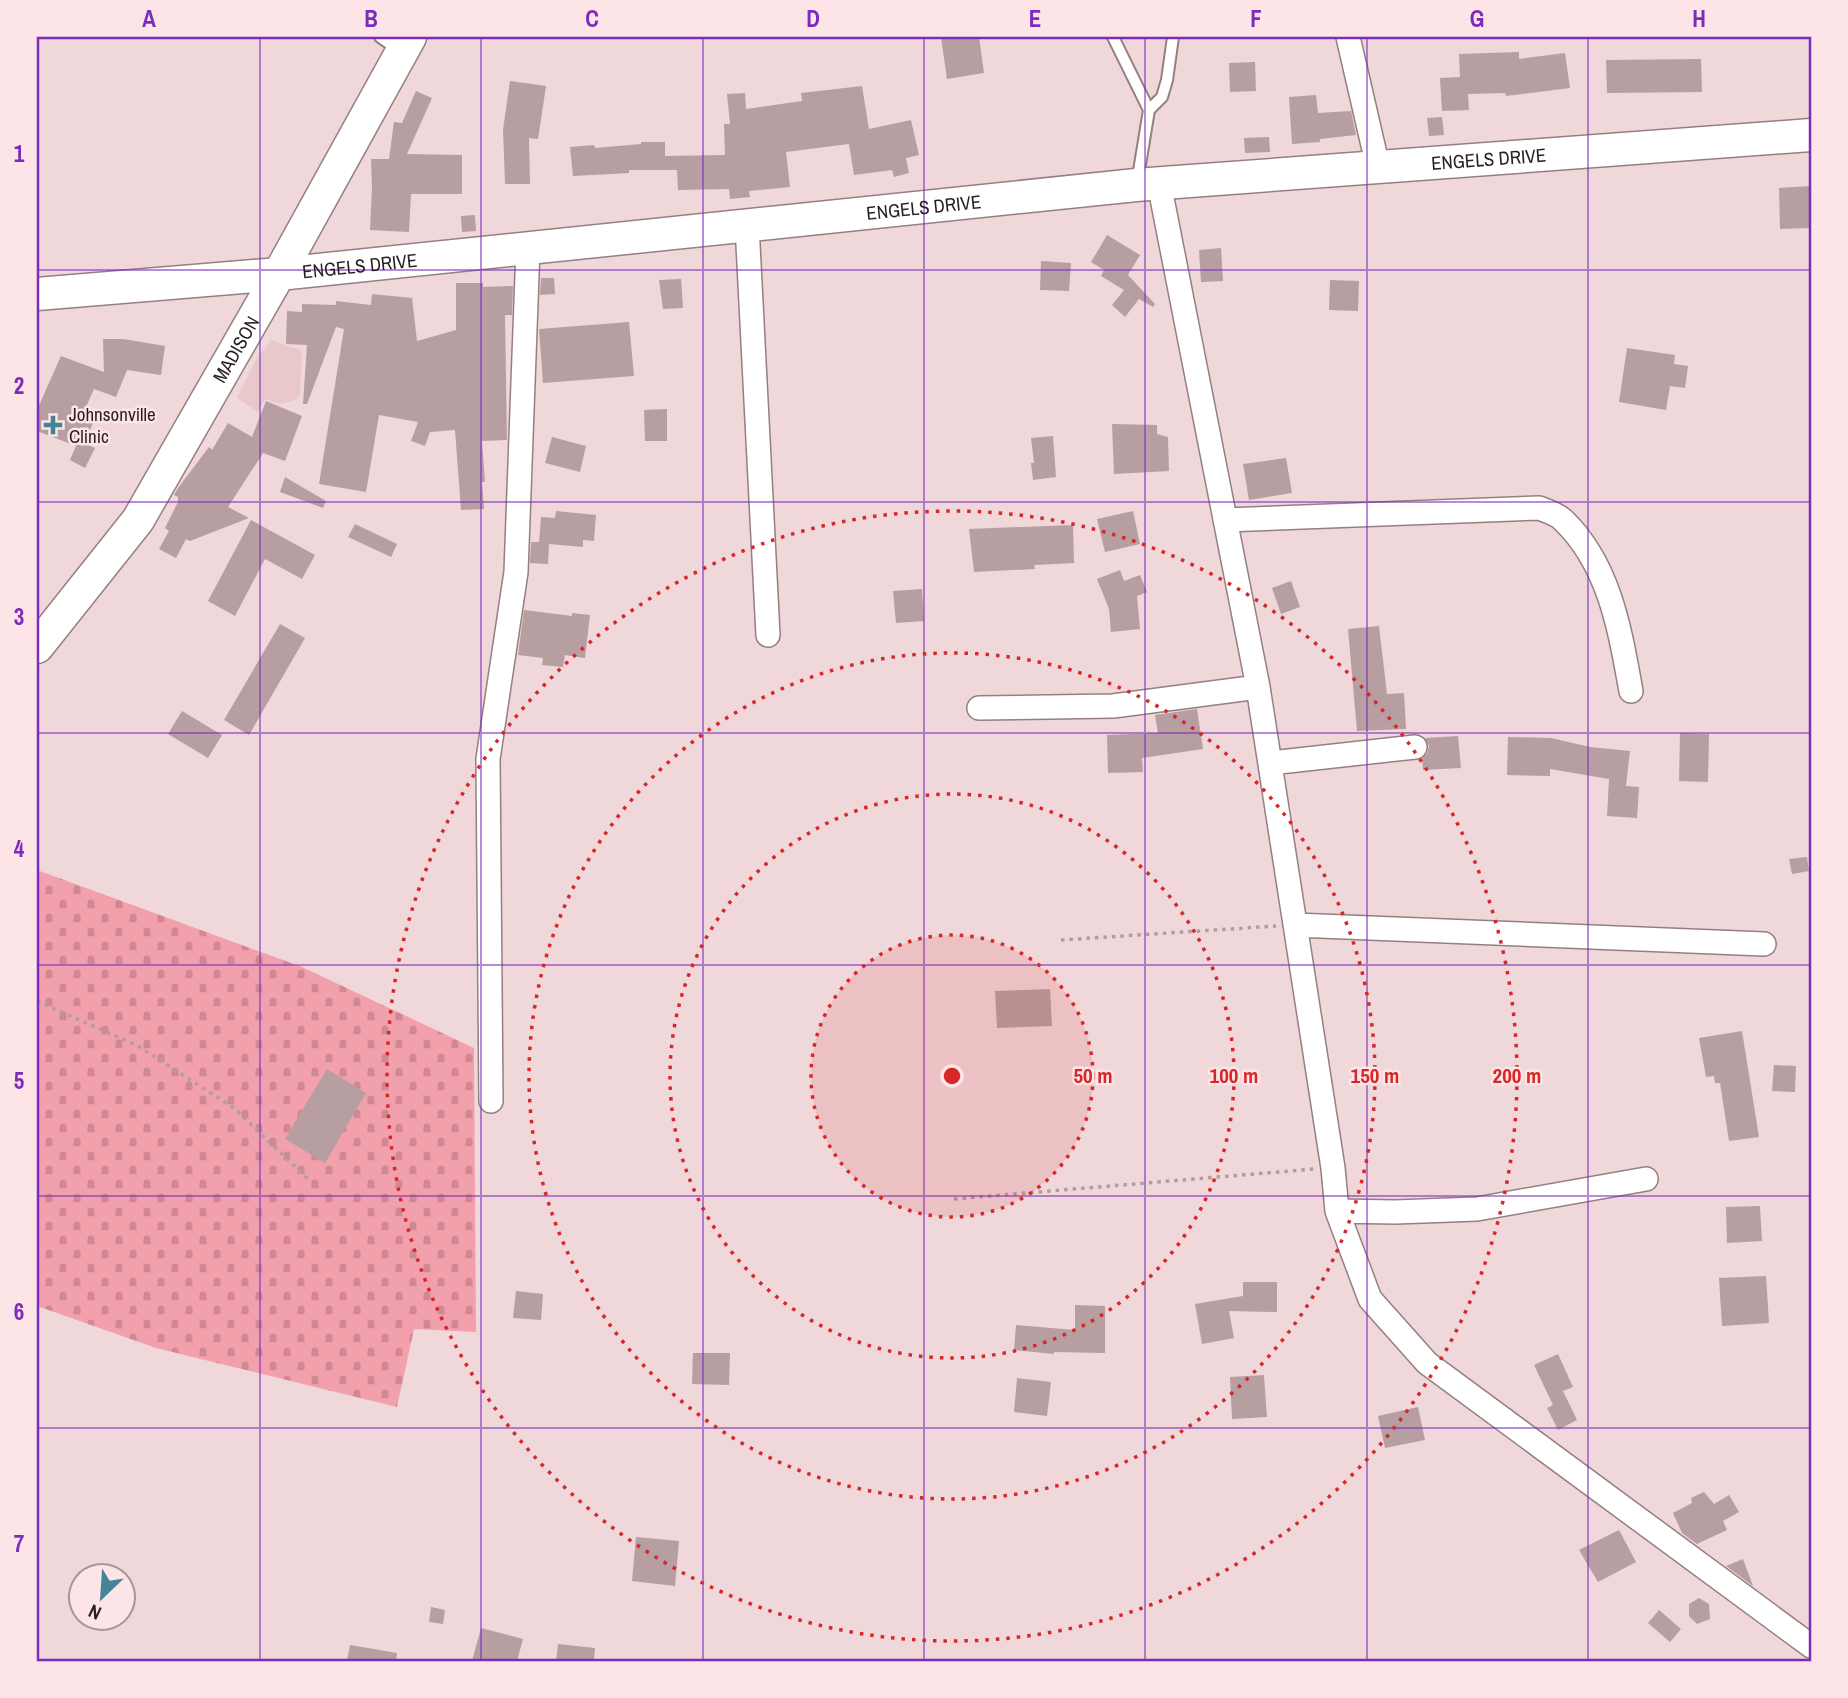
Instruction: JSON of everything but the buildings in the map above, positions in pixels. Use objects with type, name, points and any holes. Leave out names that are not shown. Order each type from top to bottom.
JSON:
[{"type":"street","points":[[1349,37],[1378,167]]},
{"type":"street","name":"MADISON","points":[[37,647],[138,520],[279,274],[397,42]]},
{"type":"street","name":"ENGELS DRIVE","points":[[37,294],[279,274],[1147,184],[1811,135]]},
{"type":"street","points":[[1147,184],[1225,520],[1258,687],[1333,1168],[1337,1211],[1370,1299],[1427,1363],[1811,1646]]},
{"type":"street","points":[[747,225],[768,635]]},
{"type":"street","points":[[491,1101],[488,759],[516,572],[528,247]]},
{"type":"street","points":[[1225,520],[1539,508],[1562,518],[1591,554],[1617,615],[1631,691]]},
{"type":"street","points":[[979,709],[1113,706],[1258,687]]},
{"type":"street","points":[[1270,763],[1415,747]]},
{"type":"street","points":[[1295,925],[1764,944]]},
{"type":"street","points":[[1337,1211],[1477,1209],[1646,1179]]},
{"type":"lane","points":[[1112,37],[1149,110],[1147,184]]},
{"type":"lane","points":[[1149,110],[1162,97],[1173,37]]},
{"type":"path","points":[[1061,940],[1295,925]]},
{"type":"path","points":[[37,1000],[138,1046],[234,1108],[309,1180]]},
{"type":"path","points":[[954,1199],[1333,1168]]},
{"type":"shaded area","points":[[271,340],[302,351],[300,393],[296,400],[281,404],[265,399],[258,412],[237,398],[255,361]]},
{"type":"green space","points":[[37,870],[302,967],[474,1048],[476,1332],[414,1329],[397,1407],[156,1348],[37,1306]]},
{"type":"place","name":"Johnsonville Clinic","points":[[53,425]]}]
